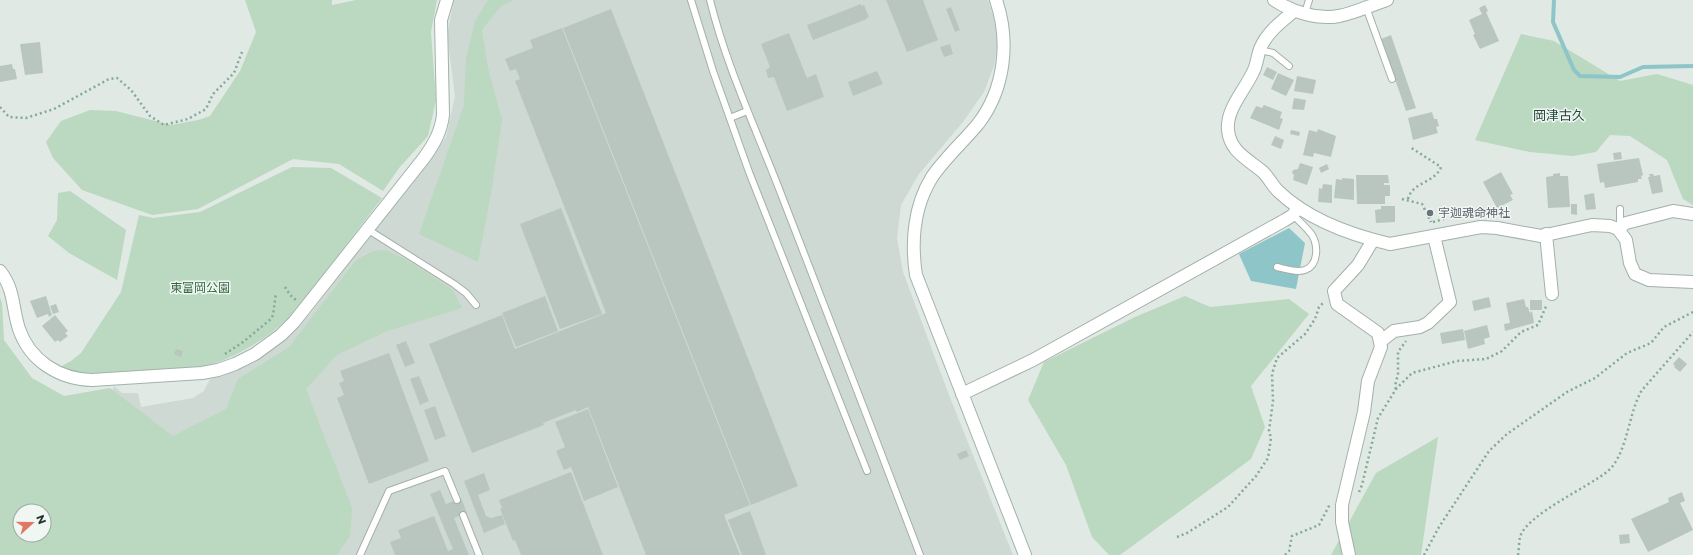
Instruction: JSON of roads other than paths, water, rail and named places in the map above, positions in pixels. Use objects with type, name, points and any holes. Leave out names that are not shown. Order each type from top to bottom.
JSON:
[{"type":"street","points":[[0,271],[7,281],[12,294],[19,329],[33,355],[44,365],[64,376],[80,380],[202,373],[236,364],[255,354],[281,335],[305,308],[434,144],[442,127],[444,100],[441,20],[447,0]]},
{"type":"street","points":[[996,0],[1003,24],[1005,41],[1000,76],[994,95],[978,123],[932,178],[921,204],[913,244],[916,274],[1025,555]]},
{"type":"street","points":[[1274,0],[1299,12],[1324,17],[1340,16],[1377,3]]},
{"type":"street","points":[[1299,12],[1274,28],[1265,39],[1253,73],[1231,112],[1228,122],[1228,131],[1235,150],[1266,175],[1295,211],[1373,240],[1390,244],[1481,227],[1497,228],[1541,236],[1592,225],[1610,226],[1617,229],[1626,240],[1630,263],[1635,274],[1648,280],[1693,282]]},
{"type":"street","points":[[962,394],[1034,360],[1295,211]]},
{"type":"street","points":[[1617,229],[1626,223],[1673,211],[1693,214]]},
{"type":"street","points":[[1546,234],[1552,294]]},
{"type":"street","points":[[1381,341],[1398,330],[1420,327],[1428,323],[1450,302],[1434,236]]},
{"type":"street","points":[[1349,555],[1342,522],[1342,505],[1364,412],[1368,381],[1381,347],[1381,341],[1378,333],[1337,304],[1334,290],[1358,265],[1373,240]]},
{"type":"lane","points":[[691,0],[713,71],[730,118],[867,471]]},
{"type":"lane","points":[[710,0],[716,24],[748,111],[920,555]]},
{"type":"lane","points":[[1299,12],[1309,0]]},
{"type":"lane","points":[[1377,3],[1392,79]]},
{"type":"lane","points":[[1260,50],[1273,53],[1289,66]]},
{"type":"lane","points":[[730,118],[748,111]]},
{"type":"lane","points":[[1617,229],[1620,225],[1620,209]]},
{"type":"lane","points":[[1278,268],[1299,271],[1305,270],[1309,268],[1316,256],[1316,243],[1295,211]]},
{"type":"lane","points":[[367,229],[454,284],[466,293],[476,305]]},
{"type":"lane","points":[[360,555],[389,491],[445,471],[457,500]]},
{"type":"lane","points":[[463,515],[479,555]]},
{"type":"water","points":[[1289,228],[1305,243],[1296,289],[1251,281],[1239,254]]},
{"type":"waterway","points":[[1554,0],[1553,22],[1574,70],[1580,76],[1620,77],[1643,67],[1693,66]]},
{"type":"place","name":"宇迦魂命神社","points":[[1430,213]]},
{"type":"district","name":"岡津古久","points":[[1559,115]]},
{"type":"park label","name":"東富岡公園","points":[[200,288]]}]
